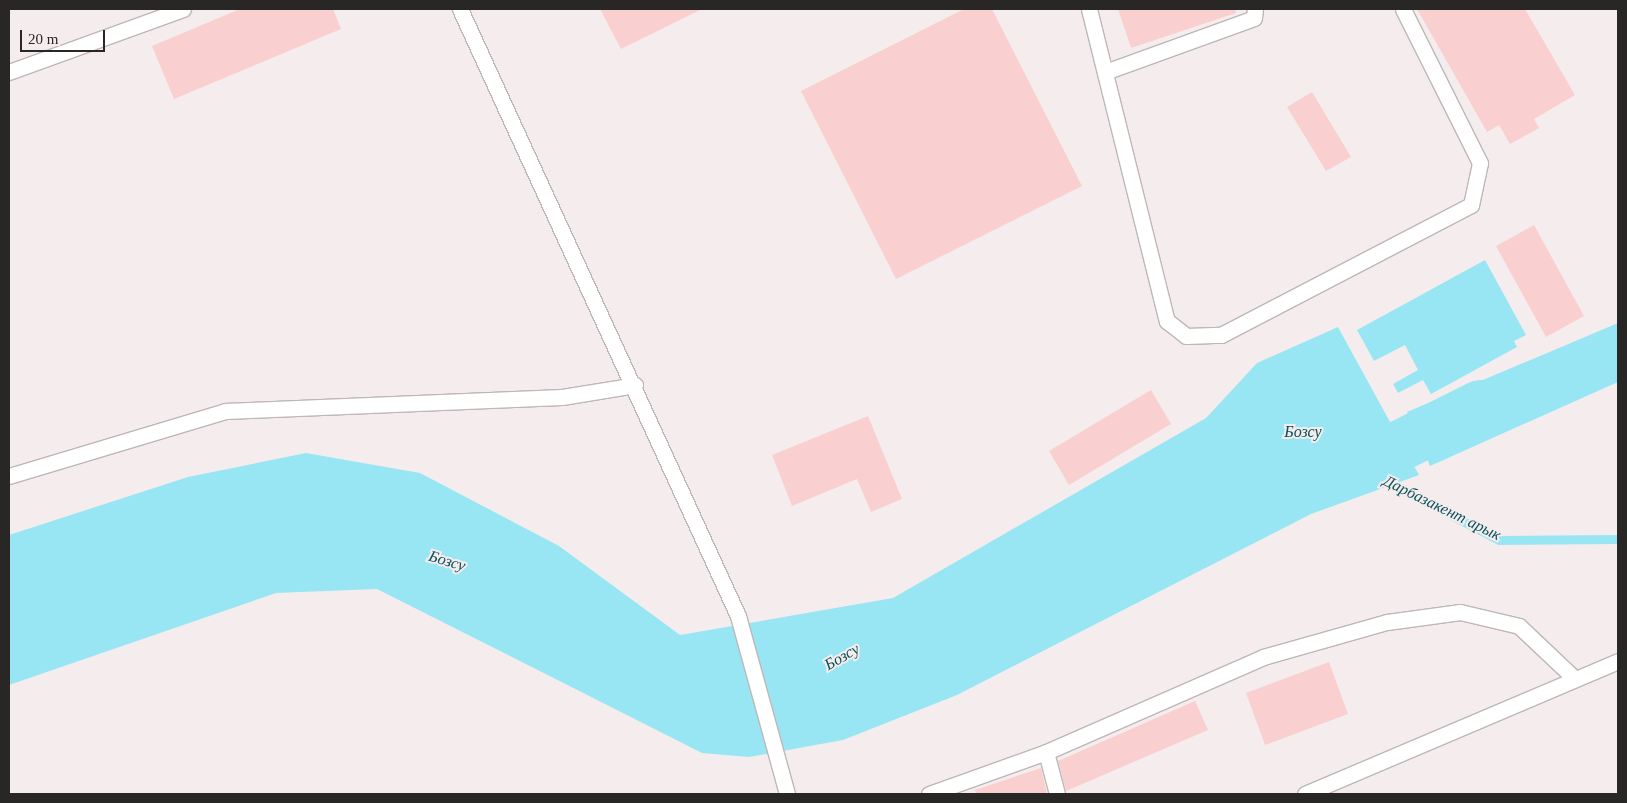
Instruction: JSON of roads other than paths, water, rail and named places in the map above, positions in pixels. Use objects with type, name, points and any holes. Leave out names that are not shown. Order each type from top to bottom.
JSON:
[{"type":"lane","points":[[9,72],[183,9]]},
{"type":"lane","points":[[460,9],[635,385],[738,616],[787,794]]},
{"type":"lane","points":[[1089,9],[1166,321],[1186,336],[1221,335],[1471,205],[1480,163],[1402,9]]},
{"type":"lane","points":[[1106,72],[1254,18],[1256,9]]},
{"type":"lane","points":[[9,476],[225,411],[562,396],[635,385]]},
{"type":"lane","points":[[929,794],[1046,752],[1262,657],[1386,622],[1460,612],[1519,626],[1575,679]]},
{"type":"lane","points":[[1305,794],[1618,661]]},
{"type":"lane","points":[[1046,752],[1057,794]]},
{"type":"water","points":[[1485,260],[1526,335],[1514,341],[1517,347],[1431,394],[1423,380],[1398,393],[1393,384],[1418,370],[1405,345],[1374,361],[1357,330]]},
{"type":"water","points":[[1618,323],[1618,382],[1430,466],[1407,412]]},
{"type":"water","name":"Бозсу","points":[[1338,327],[1419,475],[1311,514],[957,695],[843,740],[749,757],[702,753],[377,589],[276,593],[9,685],[9,535],[188,477],[306,453],[420,473],[559,546],[680,635],[893,598],[1206,418],[1257,363]]},
{"type":"waterway","name":"Бозсу","points":[[1336,467],[1358,466],[1480,405]]},
{"type":"waterway","name":"Дарбазакент арык","points":[[1382,479],[1499,540],[1618,539]]}]
